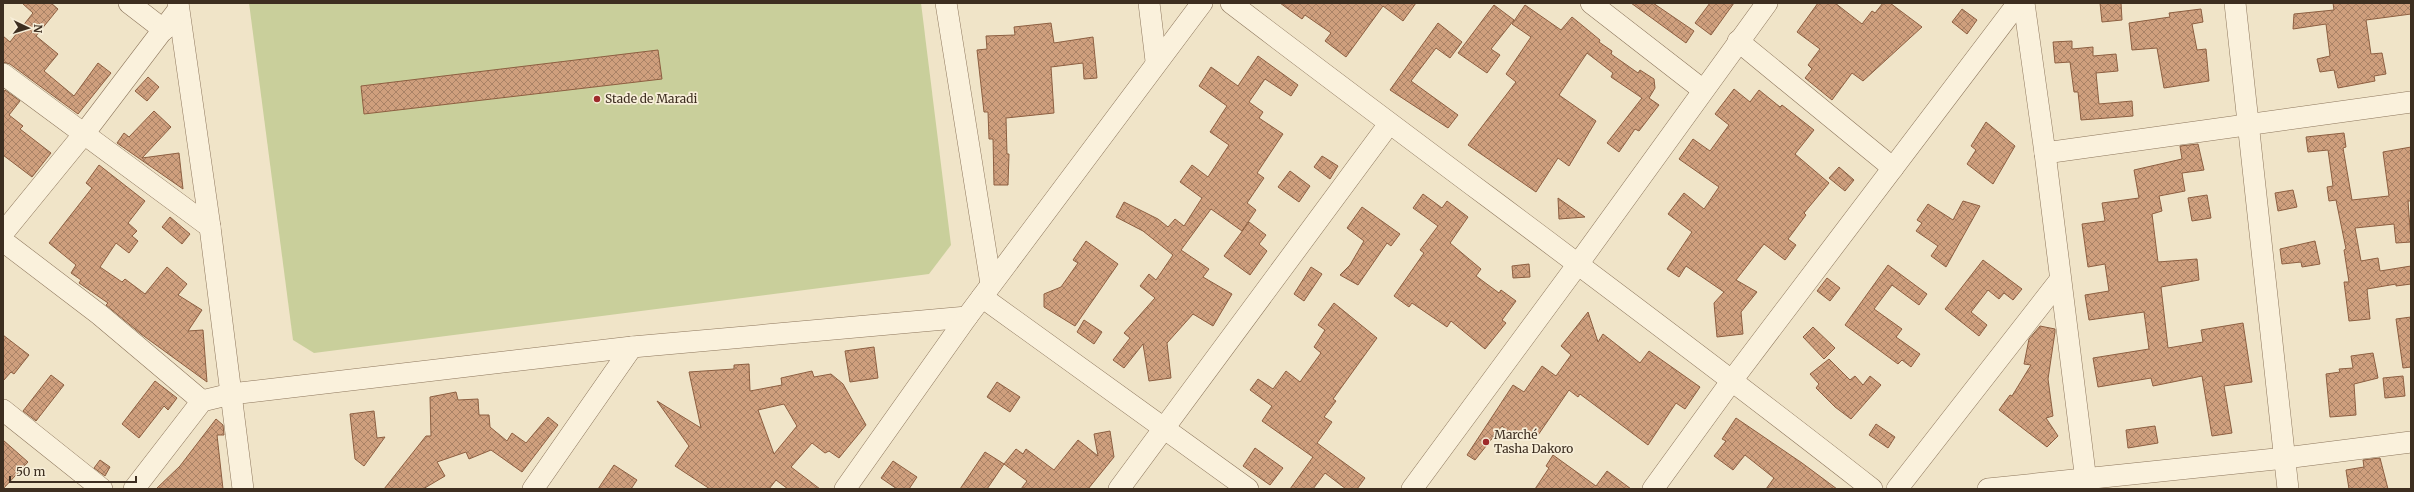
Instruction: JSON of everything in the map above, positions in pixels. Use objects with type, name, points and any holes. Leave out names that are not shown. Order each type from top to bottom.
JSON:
[{"type":"street","points":[[129,3],[164,30]]},
{"type":"street","points":[[946,3],[987,290],[1248,489]]},
{"type":"street","points":[[1149,3],[1156,61]]},
{"type":"street","points":[[845,489],[967,317],[1156,61],[1202,3]]},
{"type":"street","points":[[1231,3],[1389,124],[1732,380],[1872,489]]},
{"type":"street","points":[[1591,3],[1703,90]]},
{"type":"street","points":[[1412,489],[1578,264],[1738,41],[1767,3]]},
{"type":"street","points":[[1653,489],[1732,380],[2018,3]]},
{"type":"street","points":[[2024,3],[2045,153],[2086,483]]},
{"type":"street","points":[[2235,3],[2288,489]]},
{"type":"street","points":[[3,233],[164,30],[178,7]]},
{"type":"street","points":[[178,7],[210,227],[243,489]]},
{"type":"street","points":[[1738,41],[1893,168]]},
{"type":"street","points":[[3,74],[210,227]]},
{"type":"street","points":[[2045,153],[2411,102]]},
{"type":"street","points":[[1119,489],[1389,124]]},
{"type":"street","points":[[3,241],[100,315],[202,401]]},
{"type":"street","points":[[1897,489],[2060,280]]},
{"type":"street","points":[[134,489],[202,401],[231,394],[632,347],[967,317]]},
{"type":"street","points":[[533,489],[632,347]]},
{"type":"street","points":[[3,410],[102,489]]},
{"type":"street","points":[[1988,489],[2086,483],[2411,442]]},
{"type":"green space","name":"Stade de Maradi","points":[[249,3],[921,3],[951,245],[929,274],[314,353],[293,340]]},
{"type":"building","points":[[22,3],[51,3],[58,9],[36,36],[58,54],[44,71],[74,96],[98,63],[111,73],[78,114],[10,64],[3,62],[3,36],[10,42],[33,13]]},
{"type":"building","points":[[1280,3],[1416,3],[1403,21],[1383,6],[1346,57],[1325,41],[1331,33],[1305,15],[1302,19]]},
{"type":"building","points":[[1631,3],[1653,3],[1694,31],[1686,43]]},
{"type":"building","points":[[1710,3],[1734,3],[1711,35],[1695,23]]},
{"type":"building","points":[[1818,3],[1835,3],[1862,24],[1872,11],[1875,13],[1883,3],[1890,3],[1922,27],[1863,81],[1852,73],[1832,100],[1805,78],[1812,69],[1808,65],[1820,49],[1797,32]]},
{"type":"building","points":[[2100,3],[2121,3],[2122,20],[2102,22]]},
{"type":"building","points":[[2333,3],[2411,3],[2411,14],[2366,20],[2371,54],[2382,53],[2386,74],[2374,76],[2375,81],[2338,88],[2334,70],[2320,72],[2317,59],[2330,56],[2326,24],[2293,29],[2294,14],[2334,10]]},
{"type":"building","points":[[1494,5],[1514,20],[1491,49],[1500,55],[1487,73],[1458,53]]},
{"type":"building","points":[[1525,5],[1561,30],[1572,17],[1600,40],[1599,42],[1612,51],[1611,54],[1638,73],[1640,70],[1654,79],[1655,88],[1649,98],[1659,105],[1639,131],[1635,129],[1619,152],[1607,143],[1642,98],[1611,77],[1613,73],[1587,53],[1559,95],[1596,121],[1569,166],[1558,158],[1536,192],[1468,145],[1516,82],[1506,74],[1531,37],[1512,24]]},
{"type":"building","points":[[1962,9],[1977,20],[1967,34],[1952,22]]},
{"type":"building","points":[[2201,9],[2203,22],[2192,24],[2197,50],[2206,49],[2209,81],[2164,88],[2157,48],[2132,50],[2129,23],[2170,17],[2169,13]]},
{"type":"building","points":[[1051,23],[1054,43],[1093,37],[1097,78],[1084,79],[1083,63],[1051,67],[1054,113],[1006,118],[1007,154],[1009,154],[1008,185],[994,185],[993,139],[989,139],[988,112],[984,112],[977,50],[987,49],[986,36],[1015,35],[1014,27]]},
{"type":"building","points":[[1438,23],[1462,42],[1450,58],[1436,48],[1411,81],[1458,115],[1448,128],[1390,90]]},
{"type":"building","points":[[2072,41],[2072,49],[2093,47],[2093,56],[2116,54],[2118,71],[2096,73],[2099,104],[2132,101],[2133,116],[2081,120],[2078,92],[2074,92],[2070,62],[2055,63],[2053,42]]},
{"type":"building","points":[[658,50],[662,79],[364,114],[361,86]]},
{"type":"building","points":[[1258,56],[1298,85],[1291,96],[1265,79],[1249,102],[1263,112],[1259,118],[1283,134],[1257,173],[1264,178],[1247,203],[1256,210],[1242,231],[1211,209],[1181,250],[1209,269],[1203,277],[1232,294],[1213,326],[1193,314],[1167,343],[1171,378],[1149,381],[1143,344],[1124,368],[1113,360],[1130,338],[1124,333],[1155,298],[1140,286],[1149,274],[1156,280],[1173,255],[1143,231],[1116,217],[1124,202],[1158,219],[1168,227],[1175,219],[1184,226],[1202,198],[1180,182],[1192,165],[1208,177],[1229,145],[1210,132],[1227,106],[1199,86],[1211,67],[1238,86]]},
{"type":"building","points":[[148,77],[159,87],[147,101],[135,91]]},
{"type":"building","points":[[1734,89],[1750,102],[1759,90],[1780,107],[1782,105],[1814,130],[1795,154],[1829,183],[1804,213],[1806,215],[1788,239],[1796,245],[1785,260],[1764,244],[1736,280],[1757,292],[1741,312],[1743,334],[1717,337],[1714,303],[1724,292],[1686,266],[1679,277],[1667,269],[1692,232],[1668,214],[1684,193],[1704,209],[1719,187],[1679,159],[1693,139],[1710,151],[1729,125],[1715,114]]},
{"type":"building","points":[[5,90],[20,101],[9,115],[23,126],[20,129],[51,153],[32,177],[3,155],[3,93]]},
{"type":"building","points":[[154,111],[171,127],[142,158],[179,153],[183,189],[117,143],[124,133],[129,137]]},
{"type":"building","points":[[1986,122],[2015,146],[1993,184],[1967,164],[1976,150],[1971,146]]},
{"type":"building","points":[[2344,133],[2346,147],[2343,148],[2352,200],[2389,196],[2383,152],[2411,147],[2411,201],[2408,201],[2411,242],[2396,243],[2394,224],[2355,228],[2361,261],[2378,258],[2380,271],[2411,266],[2411,284],[2396,286],[2396,284],[2367,289],[2370,319],[2349,321],[2344,282],[2349,282],[2344,250],[2346,249],[2336,200],[2329,201],[2327,187],[2333,186],[2328,150],[2308,152],[2306,137]]},
{"type":"building","points":[[2198,144],[2204,170],[2182,173],[2185,191],[2159,196],[2162,211],[2152,214],[2158,262],[2197,259],[2199,280],[2161,287],[2168,348],[2203,342],[2201,330],[2243,323],[2252,382],[2224,386],[2232,433],[2212,436],[2202,376],[2153,386],[2151,378],[2098,387],[2093,358],[2149,349],[2144,312],[2089,320],[2085,295],[2109,291],[2105,264],[2088,267],[2082,224],[2105,221],[2102,203],[2139,198],[2134,170],[2182,159],[2180,146]]},
{"type":"building","points":[[1322,156],[1338,166],[1330,179],[1314,167]]},
{"type":"building","points":[[99,165],[145,201],[128,223],[137,231],[132,236],[138,241],[129,253],[116,243],[100,267],[122,282],[125,279],[145,294],[167,267],[187,284],[178,295],[202,310],[188,331],[203,330],[207,382],[141,334],[106,305],[108,303],[79,283],[81,280],[71,273],[76,265],[49,243],[92,188],[86,183]]},
{"type":"building","points":[[1839,167],[1854,180],[1845,191],[1829,178]]},
{"type":"building","points":[[1290,171],[1310,186],[1299,202],[1278,187]]},
{"type":"building","points":[[2293,190],[2297,207],[2278,211],[2275,193]]},
{"type":"building","points":[[1423,194],[1442,208],[1447,201],[1468,217],[1450,243],[1481,269],[1476,276],[1499,293],[1501,290],[1516,301],[1502,320],[1506,323],[1485,349],[1451,321],[1447,327],[1412,303],[1409,307],[1394,296],[1424,253],[1420,250],[1438,226],[1413,208]]},
{"type":"building","points":[[2207,195],[2211,218],[2192,221],[2188,198]]},
{"type":"building","points":[[1558,198],[1585,217],[1559,219]]},
{"type":"building","points":[[1963,201],[1980,206],[1946,267],[1931,256],[1938,246],[1916,231],[1922,223],[1917,220],[1928,204],[1953,220]]},
{"type":"building","points":[[1362,207],[1400,234],[1391,246],[1387,243],[1358,285],[1340,275],[1350,265],[1364,241],[1347,228]]},
{"type":"building","points":[[170,217],[190,234],[182,244],[162,227]]},
{"type":"building","points":[[1249,222],[1266,235],[1259,244],[1267,251],[1250,275],[1224,256]]},
{"type":"building","points":[[1086,241],[1118,264],[1075,326],[1044,307],[1044,294],[1061,287],[1078,263],[1073,260]]},
{"type":"building","points":[[2315,241],[2320,264],[2302,267],[2301,262],[2282,264],[2280,249]]},
{"type":"building","points":[[1983,260],[2022,289],[2013,300],[2004,293],[1999,299],[1988,290],[1971,312],[1987,325],[1979,336],[1945,309]]},
{"type":"building","points":[[1529,264],[1530,277],[1513,278],[1512,266]]},
{"type":"building","points":[[1888,265],[1927,294],[1919,305],[1892,285],[1874,309],[1902,329],[1896,337],[1920,354],[1911,367],[1902,360],[1898,364],[1845,325]]},
{"type":"building","points":[[1311,267],[1322,274],[1304,301],[1294,294]]},
{"type":"building","points":[[1827,278],[1840,288],[1830,301],[1817,291]]},
{"type":"building","points":[[1334,303],[1377,338],[1333,399],[1336,401],[1324,417],[1332,422],[1317,443],[1365,478],[1357,489],[1346,489],[1325,473],[1313,489],[1290,489],[1313,457],[1262,421],[1272,406],[1250,390],[1258,379],[1273,389],[1286,371],[1300,382],[1321,353],[1314,347],[1325,330],[1318,325]]},
{"type":"building","points":[[1588,312],[1598,342],[1603,334],[1640,363],[1649,351],[1700,387],[1685,409],[1676,403],[1648,445],[1580,394],[1578,397],[1569,390],[1536,438],[1523,429],[1517,438],[1502,426],[1475,460],[1467,455],[1513,385],[1524,392],[1542,366],[1556,376],[1571,355],[1561,346]]},
{"type":"building","points":[[2411,317],[2411,367],[2403,368],[2396,319]]},
{"type":"building","points":[[1084,320],[1102,332],[1094,344],[1077,332]]},
{"type":"building","points":[[2040,326],[2055,329],[2048,379],[2053,416],[2046,418],[2058,436],[2047,447],[1999,410],[2010,395],[2012,396],[2031,365],[2024,364],[2029,339]]},
{"type":"building","points":[[1813,327],[1835,348],[1824,359],[1803,337]]},
{"type":"building","points":[[3,335],[29,355],[14,374],[11,372],[3,381]]},
{"type":"building","points":[[874,347],[878,378],[850,382],[845,351]]},
{"type":"building","points":[[2373,353],[2378,378],[2354,384],[2356,415],[2330,417],[2326,374],[2340,372],[2339,369],[2353,368],[2351,356]]},
{"type":"building","points":[[1829,359],[1850,380],[1855,376],[1863,385],[1870,376],[1881,385],[1851,419],[1835,407],[1816,388],[1819,384],[1810,374]]},
{"type":"building","points":[[749,364],[750,391],[782,385],[781,378],[812,371],[814,377],[831,374],[843,384],[866,425],[839,458],[829,451],[825,453],[812,443],[791,467],[820,489],[788,489],[776,480],[769,489],[710,489],[675,466],[689,446],[657,401],[701,428],[689,372],[734,369],[734,365]],"holes":[[[784,404],[797,426],[774,454],[758,410]]]},
{"type":"building","points":[[51,375],[64,385],[36,421],[23,411]]},
{"type":"building","points":[[2403,376],[2405,396],[2385,398],[2383,378]]},
{"type":"building","points":[[155,381],[177,398],[168,410],[164,406],[139,438],[122,424]]},
{"type":"building","points":[[997,382],[1020,397],[1010,412],[987,397]]},
{"type":"building","points":[[456,392],[458,400],[478,399],[479,415],[489,415],[490,427],[507,441],[512,433],[526,443],[548,417],[558,425],[522,472],[491,450],[469,459],[466,452],[437,462],[445,476],[423,489],[384,489],[426,436],[431,436],[430,397]]},
{"type":"building","points":[[374,411],[377,438],[385,437],[364,466],[355,459],[350,414]]},
{"type":"building","points":[[1736,418],[1837,489],[1766,489],[1774,478],[1745,455],[1733,470],[1714,456],[1726,441],[1722,439]]},
{"type":"building","points":[[216,419],[223,425],[224,435],[217,435],[223,489],[156,489],[180,466]]},
{"type":"building","points":[[1876,424],[1895,437],[1888,448],[1869,435]]},
{"type":"building","points":[[2155,426],[2158,443],[2128,448],[2126,430]]},
{"type":"building","points":[[1110,431],[1114,457],[1088,489],[1021,489],[1027,481],[1004,464],[1016,449],[1023,454],[1026,449],[1054,470],[1078,440],[1098,456],[1094,434]]},
{"type":"building","points":[[3,440],[28,462],[3,489]]},
{"type":"building","points":[[1255,448],[1283,468],[1270,485],[1243,466]]},
{"type":"building","points":[[985,452],[1004,464],[987,489],[960,489]]},
{"type":"building","points":[[1553,455],[1596,486],[1607,471],[1631,489],[1535,489],[1549,468],[1546,466]]},
{"type":"building","points":[[2380,458],[2388,489],[2349,489],[2346,470],[2364,467],[2363,460]]},
{"type":"building","points":[[100,460],[110,467],[105,476],[94,468]]},
{"type":"building","points":[[893,461],[917,477],[909,489],[897,489],[881,478]]},
{"type":"building","points":[[614,465],[637,480],[631,489],[598,489]]},
{"type":"place","name":"Stade de Maradi","points":[[597,99]]},
{"type":"place","name":"Marché Tasha Dakoro","points":[[1486,442]]}]
